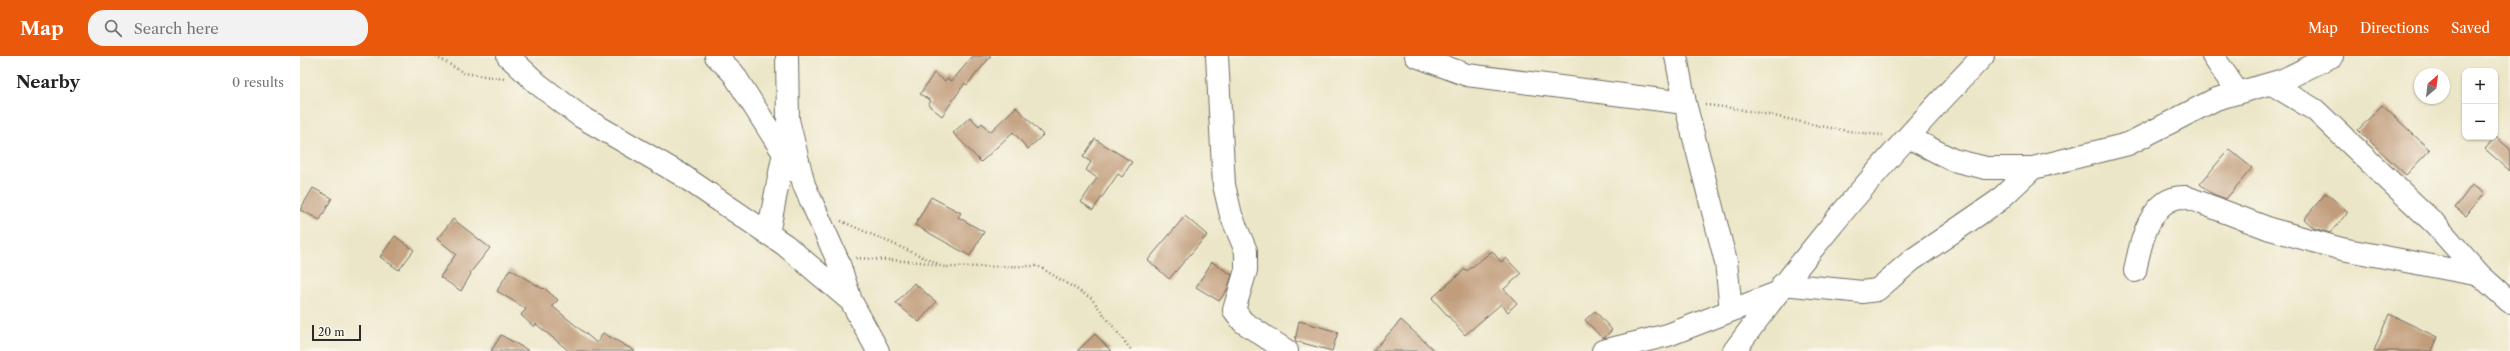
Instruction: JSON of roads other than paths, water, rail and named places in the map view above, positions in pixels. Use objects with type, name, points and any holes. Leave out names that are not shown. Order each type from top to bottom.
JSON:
[{"type":"street","points":[[508,56],[538,84],[580,116],[680,174],[768,234],[809,264],[851,302]]},
{"type":"street","points":[[716,56],[733,73],[804,185]]},
{"type":"street","points":[[768,234],[785,155],[788,120],[787,56]]},
{"type":"street","points":[[1217,56],[1224,186],[1231,215],[1246,251],[1246,270],[1234,310],[1244,322],[1287,351]]},
{"type":"street","points":[[1416,56],[1467,75],[1685,103]]},
{"type":"street","points":[[1676,56],[1685,103],[1726,262],[1731,310]]},
{"type":"street","points":[[1734,351],[1780,289],[1908,137],[1983,56]]},
{"type":"street","points":[[2213,56],[2238,93]]},
{"type":"street","points":[[1908,137],[1953,160],[1986,168],[2034,168],[2128,144],[2216,99],[2272,84],[2332,56]]},
{"type":"street","points":[[2272,84],[2320,115],[2435,224],[2480,275],[2510,302]]},
{"type":"street","points":[[788,120],[804,185],[812,206],[838,261],[851,302],[878,351]]},
{"type":"street","points":[[1603,351],[1668,335],[1780,289],[1862,292],[1877,290],[1912,260],[1998,201],[2034,168]]},
{"type":"street","points":[[2135,271],[2139,248],[2158,208],[2178,197],[2186,197],[2270,229],[2342,249],[2480,275]]},
{"type":"street","points":[[809,264],[838,261]]}]
